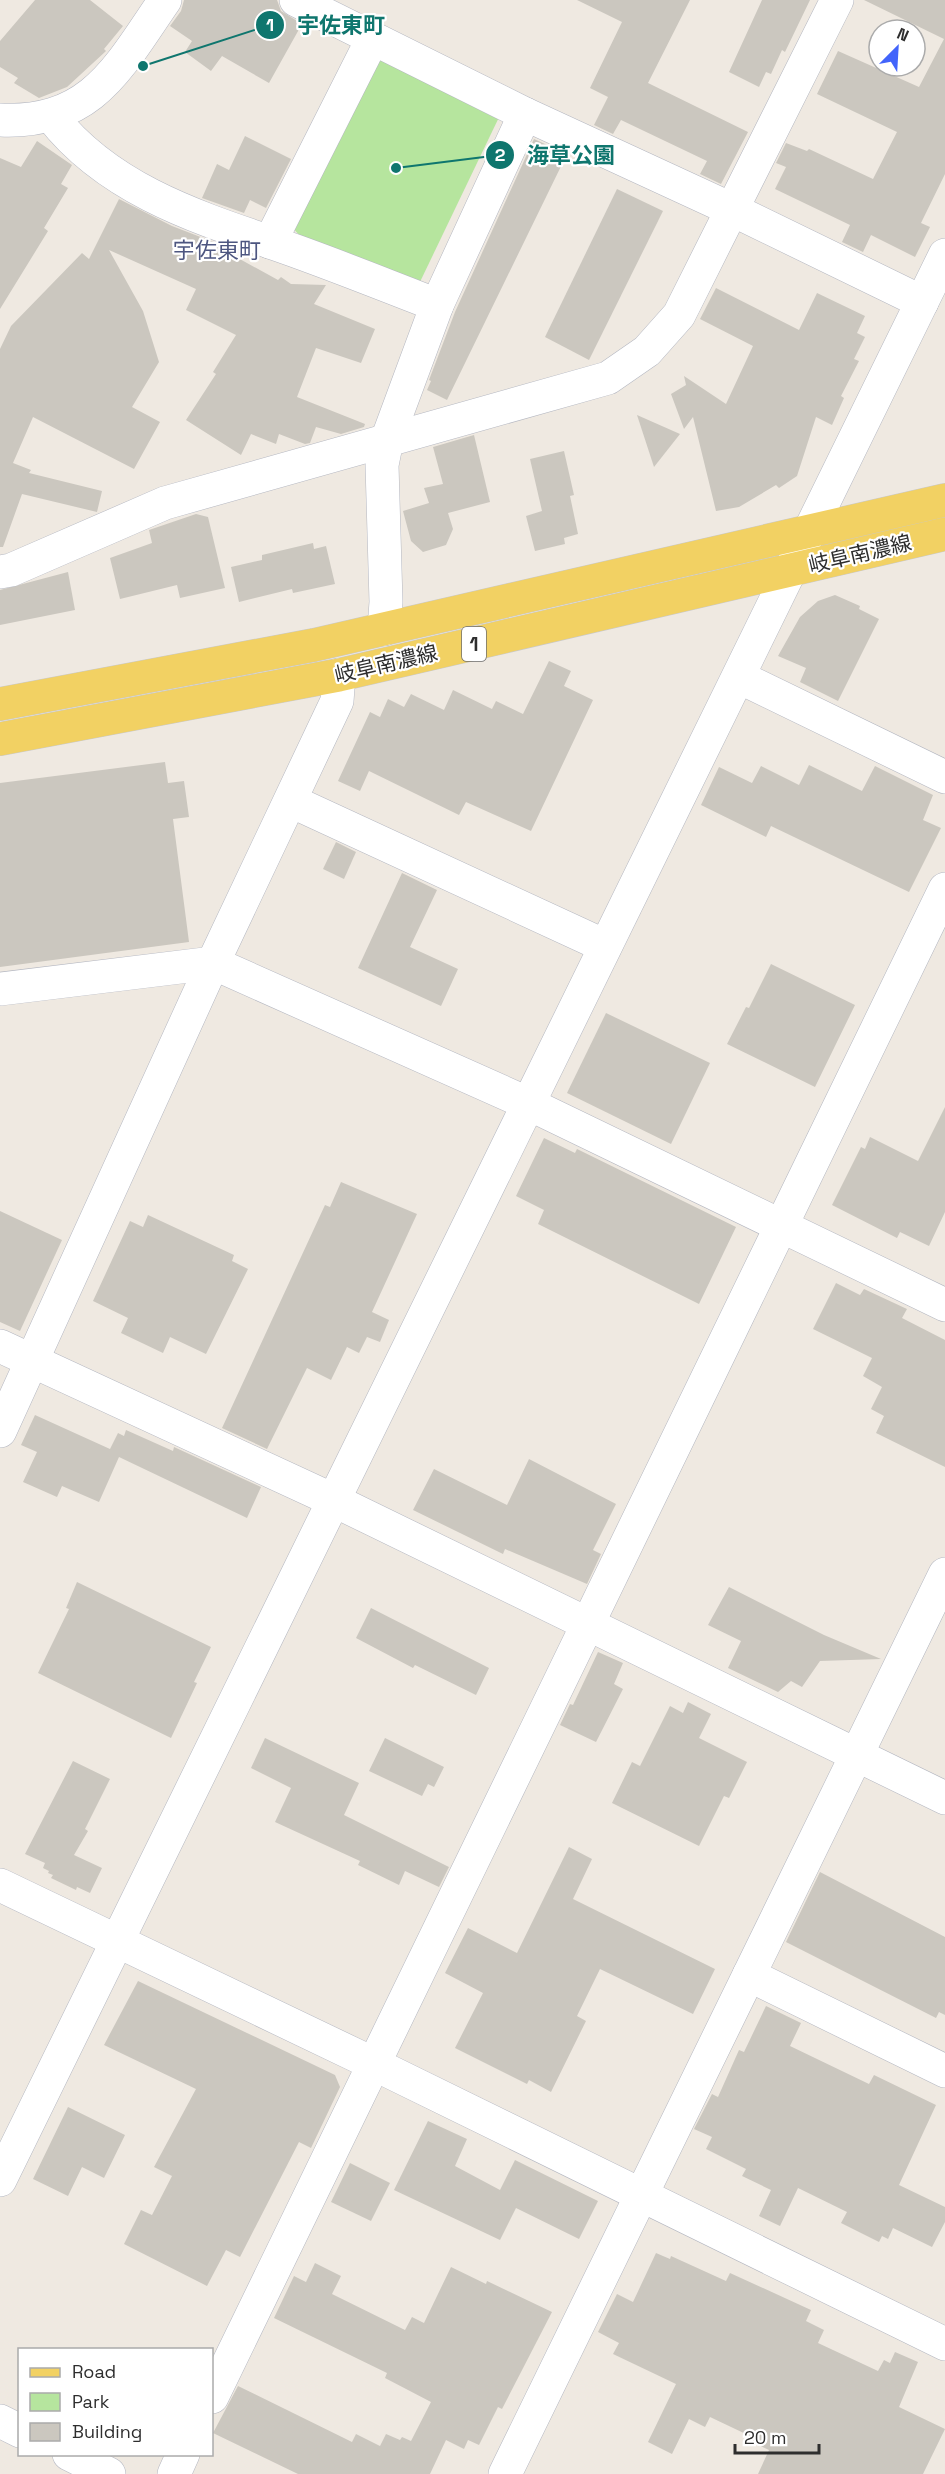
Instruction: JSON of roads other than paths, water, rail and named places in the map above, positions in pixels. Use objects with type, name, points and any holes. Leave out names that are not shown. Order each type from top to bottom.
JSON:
[{"type":"main road","name":"岐阜南濃線","points":[[0,704],[302,647],[945,500]]},
{"type":"main road","name":"岐阜南濃線","points":[[0,739],[339,675],[945,534]]},
{"type":"street","points":[[0,120],[24,121],[52,117],[91,96],[126,56],[165,0]]},
{"type":"street","points":[[296,0],[525,114],[733,210],[922,303]]},
{"type":"street","points":[[0,572],[11,570],[165,503],[608,378],[647,351],[679,315],[733,210],[826,4]]},
{"type":"street","points":[[270,242],[373,38]]},
{"type":"street","points":[[384,629],[386,602],[382,465],[387,440],[437,305],[525,114]]},
{"type":"street","points":[[52,117],[72,142],[144,194],[227,230],[270,242],[437,305]]},
{"type":"street","points":[[0,2180],[945,255]]},
{"type":"street","points":[[0,1431],[213,963],[337,702],[339,675]]},
{"type":"street","points":[[739,677],[945,777]]},
{"type":"street","points":[[291,801],[605,946]]},
{"type":"street","points":[[213,2395],[585,1625],[945,890]]},
{"type":"street","points":[[0,989],[213,963],[527,1103],[945,1305]]},
{"type":"street","points":[[0,1346],[333,1500],[585,1625],[945,1798]]},
{"type":"street","points":[[505,2474],[854,1755],[945,1574]]},
{"type":"street","points":[[0,1886],[374,2064],[945,2344]]},
{"type":"street","points":[[749,1975],[945,2071]]},
{"type":"street","points":[[0,2421],[18,2430]]},
{"type":"street","points":[[73,2456],[109,2474]]},
{"type":"street","points":[[174,2474],[182,2456]]},
{"type":"place","name":"宇佐東町","points":[[143,66]]},
{"type":"place","name":"海草公園","points":[[396,168]]},
{"type":"district","name":"宇佐東町","points":[[217,250]]}]
